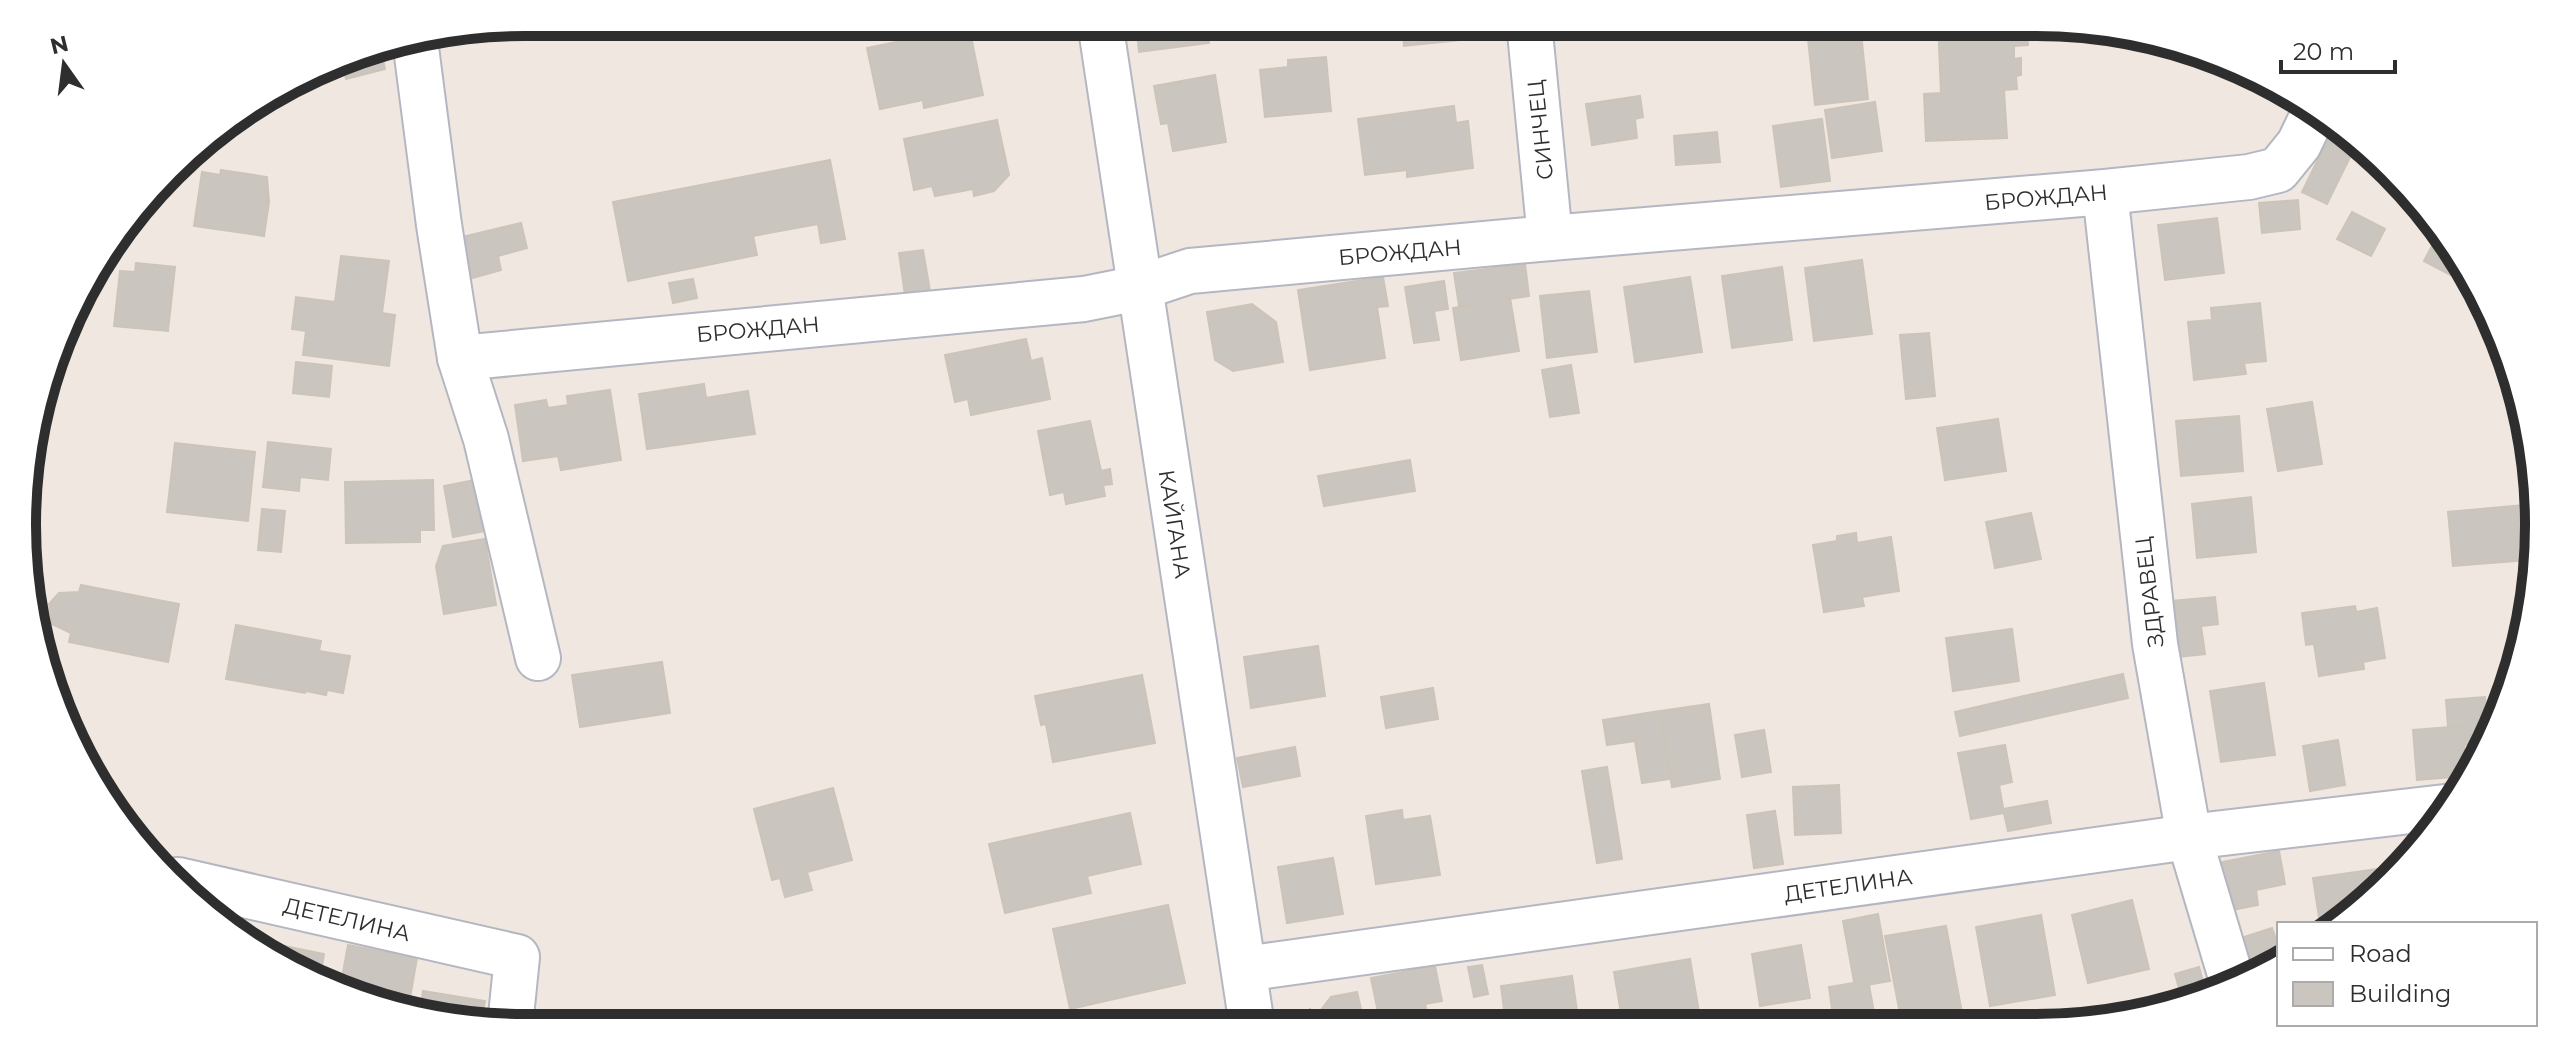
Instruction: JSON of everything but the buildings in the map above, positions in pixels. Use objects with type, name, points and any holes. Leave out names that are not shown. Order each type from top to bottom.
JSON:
[{"type":"street","name":"КАЙГАНА","points":[[1102,36],[1250,1014]]},
{"type":"street","name":"СИНЧЕЦ","points":[[1530,36],[1550,238]]},
{"type":"street","points":[[416,48],[460,358],[486,439],[538,658]]},
{"type":"street","name":"БРОЖДАН","points":[[460,358],[1084,299],[1139,288],[1190,271],[2249,177],[2278,170],[2299,144],[2311,120]]},
{"type":"street","name":"ЗДРАВЕЦ","points":[[2105,192],[2155,644],[2189,837],[2230,974]]},
{"type":"street","name":"ДЕТЕЛИНА","points":[[1244,969],[2189,837],[2435,808]]},
{"type":"street","name":"ДЕТЕЛИНА","points":[[192,883],[517,957],[511,1014]]}]
